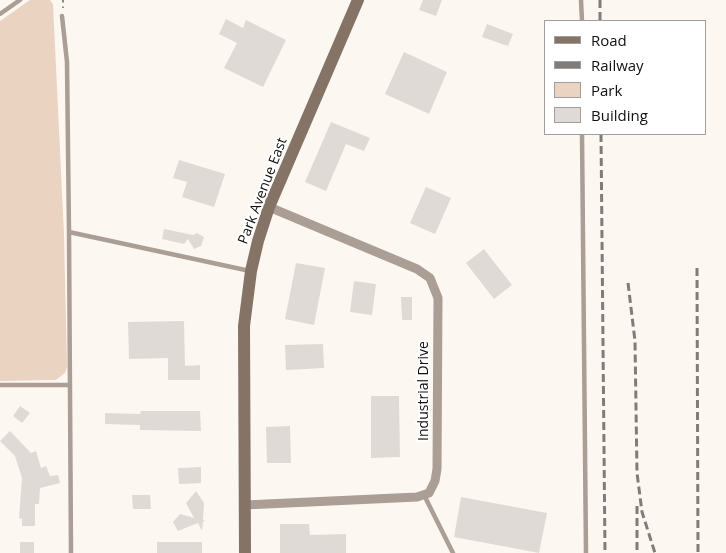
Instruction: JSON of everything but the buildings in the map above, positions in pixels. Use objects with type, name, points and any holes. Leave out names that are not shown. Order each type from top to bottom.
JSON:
[{"type":"street","name":"Park Avenue East","points":[[245,553],[244,326],[250,272],[269,207],[358,0]]},
{"type":"street","name":"Industrial Drive","points":[[269,207],[417,269],[430,278],[438,298],[438,469],[429,493],[424,495]]},
{"type":"street","points":[[245,505],[417,498],[424,495]]},
{"type":"lane","points":[[0,14],[20,0]]},
{"type":"lane","points":[[581,0],[582,20]]},
{"type":"lane","points":[[62,16],[67,62],[71,553]]},
{"type":"lane","points":[[582,135],[586,553]]},
{"type":"lane","points":[[69,232],[250,272]]},
{"type":"lane","points":[[0,386],[70,385]]},
{"type":"lane","points":[[424,495],[453,553]]},
{"type":"path","points":[[62,16],[63,0]]},
{"type":"green space","points":[[30,0],[50,0],[53,4],[64,234],[67,366],[65,373],[56,380],[0,381],[0,21]]},
{"type":"railway","points":[[600,0],[600,20]]},
{"type":"railway","points":[[601,135],[605,553]]},
{"type":"railway","points":[[697,268],[698,553]]},
{"type":"railway","points":[[628,283],[635,341],[637,473],[642,512],[655,553]]},
{"type":"railway","points":[[637,506],[637,553]]}]
